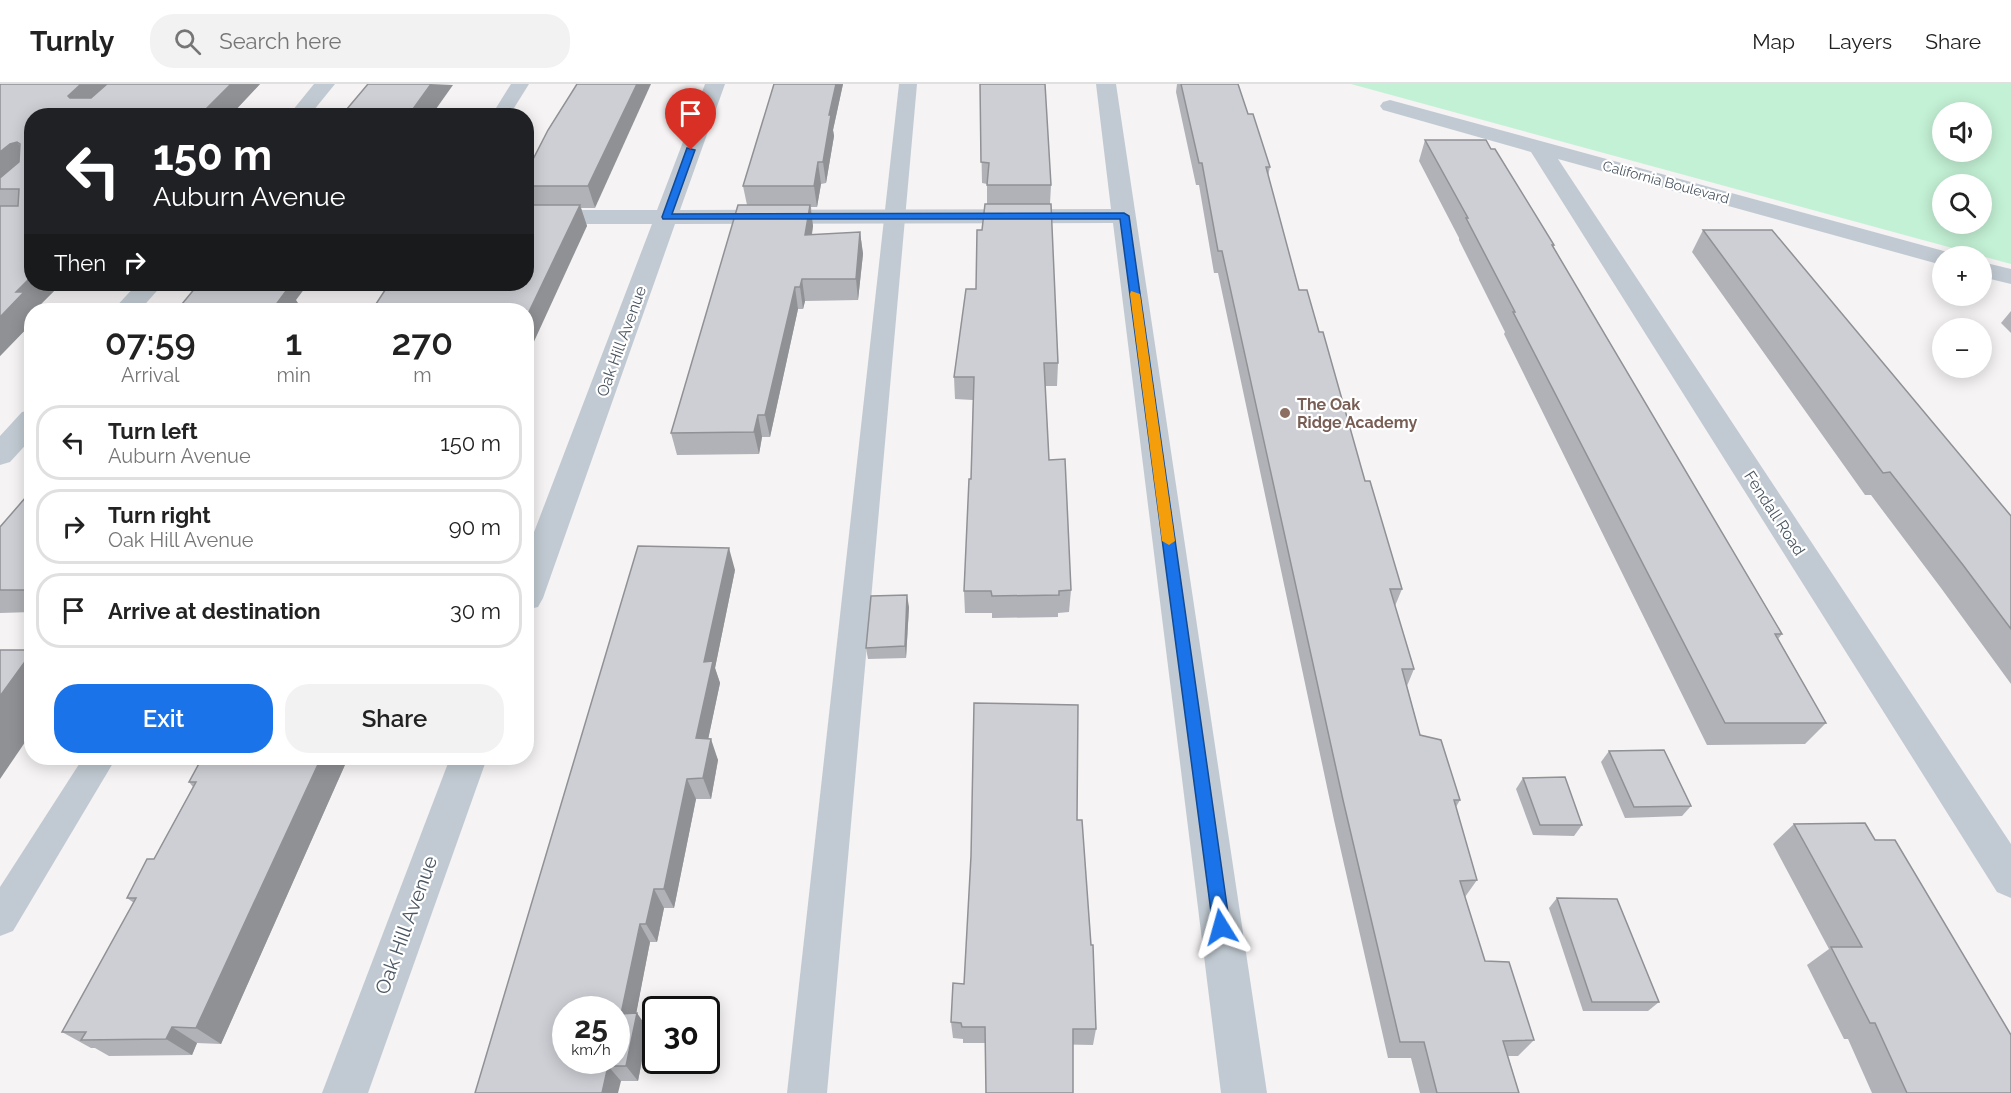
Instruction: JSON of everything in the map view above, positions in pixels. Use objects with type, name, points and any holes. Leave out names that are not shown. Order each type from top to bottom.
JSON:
[{"type":"street","points":[[305,108],[326,84]]},
{"type":"street","name":"Oak Hill Avenue","points":[[534,576],[715,84]]},
{"type":"street","points":[[1106,84],[1244,1093]]},
{"type":"street","name":"California Boulevard","points":[[1390,106],[1932,255]]},
{"type":"street","name":"Fendall Road","points":[[1539,147],[2011,879]]},
{"type":"street","points":[[534,217],[1124,216]]},
{"type":"street","points":[[1992,272],[2011,277]]},
{"type":"street","points":[[132,303],[144,291]]},
{"type":"street","points":[[0,455],[24,428]]},
{"type":"street","name":"Oak Hill Avenue","points":[[345,1093],[465,765]]},
{"type":"lane","points":[[505,108],[520,84]]},
{"type":"lane","points":[[807,1093],[908,84]]},
{"type":"lane","points":[[0,919],[96,765]]},
{"type":"green space","points":[[1351,84],[2011,84],[2011,264],[1992,259],[1992,246],[1945,246]]},
{"type":"building","points":[[0,84],[81,84],[68,96],[70,98],[91,98],[107,84],[231,84],[207,108],[24,108],[24,284],[16,292],[24,292],[0,317],[0,206],[18,206],[19,189],[0,189],[0,178],[19,162],[20,144],[17,142],[10,144],[0,152]]},
{"type":"building","points":[[368,84],[431,84],[414,108],[348,108]]},
{"type":"building","points":[[577,84],[637,84],[588,186],[534,186],[534,157]]},
{"type":"building","points":[[774,84],[836,84],[829,115],[831,115],[823,162],[818,162],[814,186],[743,186]]},
{"type":"building","points":[[980,84],[1045,84],[1051,185],[987,185],[989,163],[981,162]]},
{"type":"building","points":[[1181,84],[1238,84],[1248,114],[1253,114],[1270,167],[1266,167],[1299,290],[1307,290],[1319,332],[1323,332],[1365,481],[1370,481],[1402,589],[1390,589],[1414,669],[1402,669],[1420,735],[1441,740],[1460,800],[1454,800],[1477,880],[1460,881],[1485,961],[1509,962],[1534,1040],[1503,1041],[1519,1093],[1437,1093],[1424,1042],[1400,1042],[1343,800],[1222,251],[1218,251],[1202,163],[1199,163]]},
{"type":"building","points":[[1425,140],[1486,140],[1491,149],[1495,149],[1554,245],[1552,245],[1782,634],[1775,634],[1826,723],[1725,723],[1513,312],[1515,312],[1466,218],[1468,218]]},
{"type":"building","points":[[985,204],[1051,204],[1058,363],[1044,363],[1049,460],[1065,459],[1071,590],[1059,591],[1059,595],[992,596],[991,591],[964,591],[974,377],[954,377],[966,289],[976,289],[977,230],[982,230]]},
{"type":"building","points":[[534,205],[580,205],[533,303],[377,303],[384,291],[534,291]]},
{"type":"building","points":[[738,205],[810,205],[805,235],[860,232],[856,279],[802,279],[800,287],[795,287],[765,415],[758,415],[754,432],[671,433]]},
{"type":"building","points":[[1703,230],[1772,230],[2011,516],[2011,629],[1890,472],[1883,473]]},
{"type":"building","points":[[193,291],[286,291],[277,303],[183,303]]},
{"type":"building","points":[[24,499],[24,590],[0,590],[0,527]]},
{"type":"building","points":[[638,546],[729,548],[704,662],[713,661],[696,738],[711,739],[703,778],[687,779],[664,889],[654,889],[646,924],[640,924],[625,996],[552,996],[552,1074],[606,1074],[602,1093],[475,1093]]},
{"type":"building","points":[[907,595],[905,646],[866,648],[871,596]]},
{"type":"building","points":[[0,650],[24,650],[24,663],[0,696]]},
{"type":"building","points":[[974,703],[1078,705],[1077,820],[1082,820],[1091,945],[1093,945],[1096,1029],[1073,1029],[1073,1093],[986,1093],[985,1027],[962,1027],[961,1023],[951,1022],[953,983],[964,984],[971,856]]},
{"type":"building","points":[[1664,750],[1691,806],[1634,807],[1609,751]]},
{"type":"building","points":[[198,765],[318,765],[196,1028],[172,1027],[166,1039],[81,1040],[86,1032],[62,1032],[136,898],[127,898],[147,859],[154,859],[196,782],[189,782]]},
{"type":"building","points":[[1565,777],[1582,825],[1540,825],[1523,778]]},
{"type":"building","points":[[1865,823],[1875,840],[1895,840],[2011,1035],[2011,1093],[1907,1093],[1875,1023],[1870,1023],[1831,947],[1862,947],[1794,824]]},
{"type":"building","points":[[1557,898],[1617,899],[1659,1002],[1592,1002]]},
{"type":"building","points":[[630,1013],[637,1013],[630,1047]]},
{"type":"slow traffic","points":[[1135,294],[1169,541]]},
{"type":"place","name":"The Oak Ridge Academy","points":[[1285,413]]},
{"type":"route","points":[[691,150],[666,217],[1124,216],[1221,927]]}]
